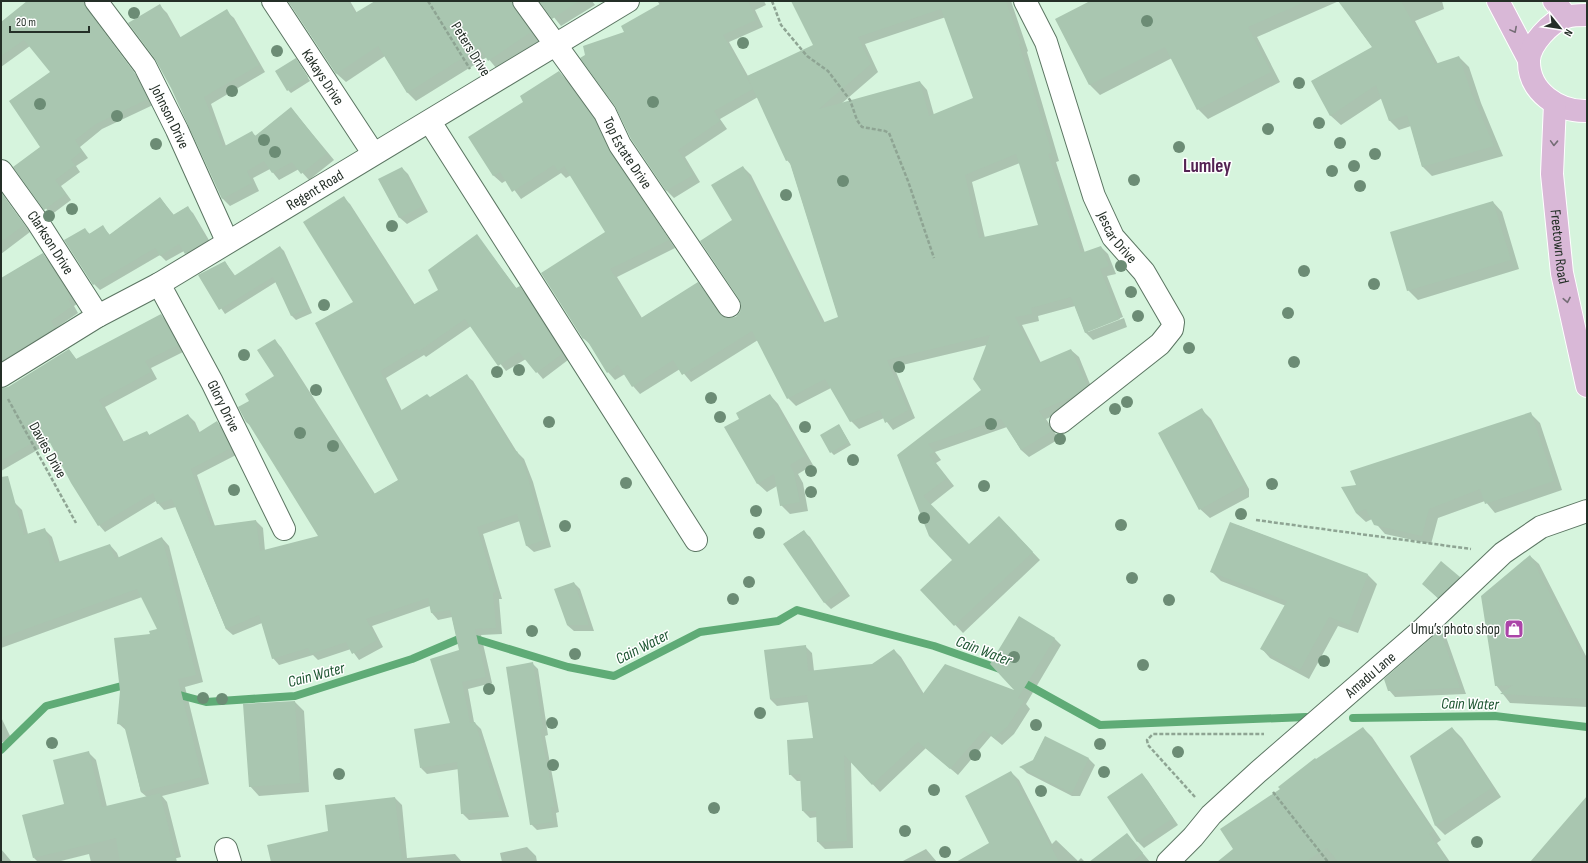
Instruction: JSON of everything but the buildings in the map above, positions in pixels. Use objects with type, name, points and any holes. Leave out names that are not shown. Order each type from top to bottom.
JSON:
[{"type":"main road","points":[[1498,1],[1529,60],[1532,77],[1541,93],[1555,104],[1575,112],[1587,111]]},
{"type":"main road","points":[[1529,60],[1533,49],[1549,27],[1569,11]]},
{"type":"main road","name":"Freetown Road","points":[[1555,104],[1552,174],[1562,273],[1587,386]]},
{"type":"street","name":"Johnson Drive","points":[[96,1],[144,66],[177,130],[227,241]]},
{"type":"street","name":"Kakays Drive","points":[[273,1],[373,153]]},
{"type":"street","name":"Top Estate Drive","points":[[524,1],[557,44],[605,112],[620,145],[729,306]]},
{"type":"street","name":"Jescar Drive","points":[[1025,1],[1046,42],[1094,196],[1113,237],[1144,272],[1170,314],[1173,322],[1172,329],[1160,344],[1061,422]]},
{"type":"street","name":"Regent Road","points":[[3,385],[98,316],[159,284],[373,153],[430,122],[557,44],[617,4]]},
{"type":"street","points":[[430,122],[696,540]]},
{"type":"street","name":"Clarkson Drive","points":[[1,171],[38,221],[98,316]]},
{"type":"street","name":"Glory Drive","points":[[159,284],[212,382],[284,529]]},
{"type":"street","name":"Amadu Lane","points":[[1168,862],[1212,815],[1258,772],[1424,628],[1503,553],[1541,527],[1587,511]]},
{"type":"path","name":"Peters Drive","points":[[428,1],[484,89]]},
{"type":"path","points":[[772,1],[781,25],[807,56],[828,71],[850,100],[857,120],[862,127],[889,133],[908,181],[934,258]]},
{"type":"path","name":"Davies Drive","points":[[3,385],[76,523]]},
{"type":"path","points":[[1256,520],[1503,553]]},
{"type":"path","points":[[1212,815],[1148,745],[1147,740],[1153,734],[1303,733]]},
{"type":"path","points":[[1258,772],[1328,862]]},
{"type":"waterway","name":"Cain Water","points":[[172,693],[206,702],[295,696],[412,659],[466,636],[568,667],[614,676],[700,632],[778,621],[797,610],[934,646],[1000,669]]},
{"type":"waterway","name":"Cain Water","points":[[1017,679],[1100,725],[1306,717]]},
{"type":"waterway","name":"Cain Water","points":[[1,750],[46,706],[129,684]]},
{"type":"waterway","name":"Cain Water","points":[[1353,718],[1495,716],[1587,727]]},
{"type":"place","name":"Umu’s photo shop","points":[[1514,629]]},
{"type":"district","name":"Lumley","points":[[1207,165]]}]
